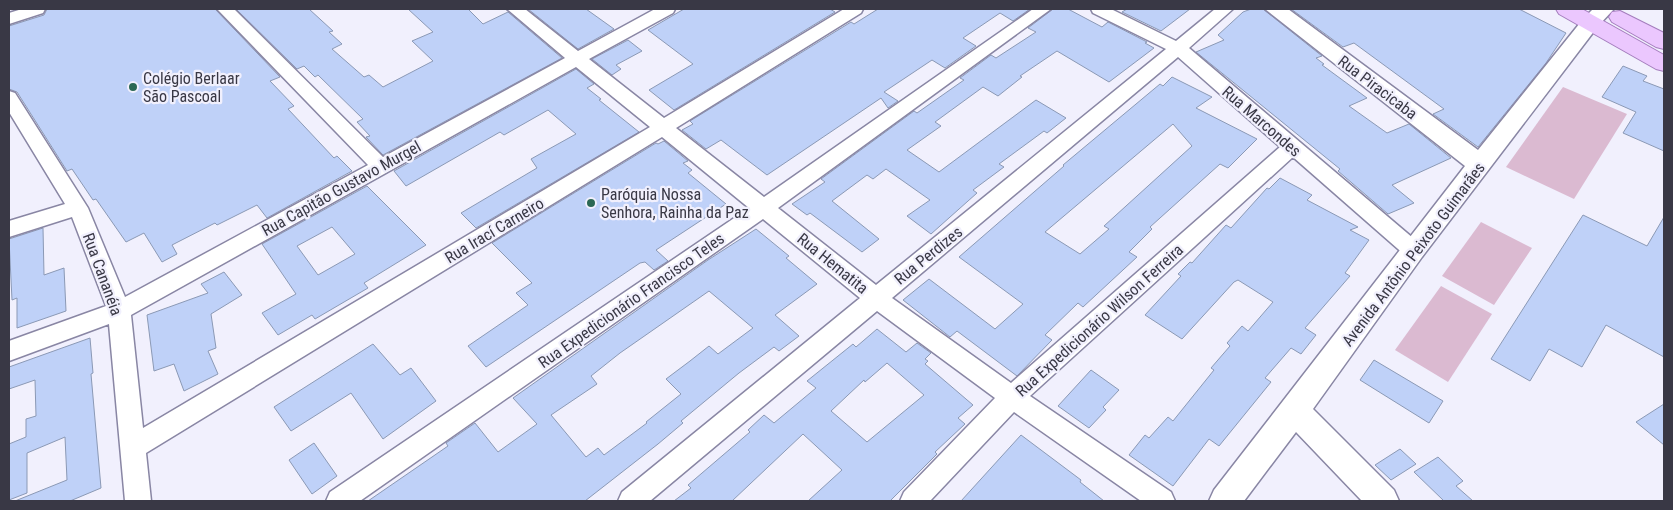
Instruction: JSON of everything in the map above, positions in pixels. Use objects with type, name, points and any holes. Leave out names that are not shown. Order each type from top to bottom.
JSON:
[{"type":"main road","points":[[1567,9],[1598,16],[1664,42]]},
{"type":"main road","points":[[1598,16],[1664,64]]},
{"type":"street","points":[[9,19],[37,9]]},
{"type":"street","points":[[225,9],[380,166]]},
{"type":"street","name":"Rua Hematita","points":[[515,9],[876,298],[1012,398],[1162,501]]},
{"type":"street","name":"Rua Capitão Gustavo Murgel","points":[[9,351],[119,311],[666,9]]},
{"type":"street","name":"Rua Irací Carneiro","points":[[132,448],[662,128],[855,9]]},
{"type":"street","name":"Rua Expedicionário Francisco Teles","points":[[339,501],[764,208],[1042,9]]},
{"type":"street","name":"Rua Marcondes","points":[[1098,9],[1178,49],[1413,250]]},
{"type":"street","name":"Rua Perdizes","points":[[631,501],[1225,9]]},
{"type":"street","name":"Rua Piracicaba","points":[[1275,9],[1481,165]]},
{"type":"street","name":"Avenida Antônio Peixoto Guimarães","points":[[1225,501],[1296,410],[1413,250],[1598,16]]},
{"type":"street","name":"Rua Cananéia","points":[[9,97],[78,208],[119,311],[138,501]]},
{"type":"street","name":"Rua Expedicionário Wilson Ferreira","points":[[913,501],[1012,398],[1292,147]]},
{"type":"street","points":[[9,230],[78,208]]},
{"type":"street","points":[[1296,410],[1383,501]]},
{"type":"shaded area","points":[[1563,87],[1627,114],[1574,199],[1506,167]]},
{"type":"shaded area","points":[[1481,222],[1532,248],[1494,305],[1442,276]]},
{"type":"shaded area","points":[[1441,286],[1492,314],[1448,382],[1395,350]]},
{"type":"building","points":[[47,9],[215,9],[280,77],[270,81],[294,106],[288,109],[334,158],[337,156],[352,171],[267,218],[257,205],[217,225],[215,223],[172,245],[177,254],[162,262],[144,233],[126,242],[96,199],[93,200],[72,169],[67,171],[17,92],[9,89],[9,26],[44,15]]},
{"type":"building","points":[[236,9],[309,9],[333,31],[329,32],[342,44],[332,49],[364,77],[369,75],[383,87],[433,61],[412,41],[433,32],[408,9],[468,9],[483,24],[508,12],[562,58],[383,155],[366,137],[370,136],[357,122],[363,119],[318,75],[315,77],[304,66],[297,69]]},
{"type":"building","points":[[528,9],[586,9],[614,29],[578,49]]},
{"type":"building","points":[[684,9],[830,9],[835,12],[674,110],[649,90],[693,64],[648,30]]},
{"type":"building","points":[[878,9],[1030,9],[1013,21],[1000,13],[963,38],[976,46],[945,68],[932,60],[884,92],[898,101],[888,108],[881,98],[767,175],[721,140],[706,149],[682,130],[693,124],[690,121],[851,22],[854,24]]},
{"type":"building","points":[[1053,9],[1068,9],[1102,27],[1108,22],[1147,42],[1145,43],[1154,48],[1109,82],[1057,51],[1020,76],[1022,77],[998,96],[983,87],[935,122],[941,126],[907,150],[939,172],[1036,100],[1066,118],[1047,133],[1044,131],[999,164],[1004,167],[973,190],[977,193],[931,234],[907,216],[930,200],[886,169],[873,179],[867,175],[832,201],[879,239],[862,252],[810,213],[807,215],[792,204],[825,182],[821,179],[914,111],[917,113],[964,80],[960,78],[991,55],[996,58],[1036,32],[1028,28]]},
{"type":"building","points":[[1127,9],[1190,9],[1161,31],[1122,12]]},
{"type":"building","points":[[1251,9],[1263,9],[1322,56],[1316,58],[1324,64],[1322,65],[1367,98],[1349,106],[1387,133],[1409,124],[1451,158],[1392,185],[1414,203],[1388,214],[1338,171],[1340,169],[1196,52],[1224,40],[1218,35],[1243,12]]},
{"type":"building","points":[[1291,9],[1519,9],[1566,33],[1546,63],[1478,147],[1433,114],[1444,109],[1354,43],[1343,47]]},
{"type":"building","points":[[628,40],[642,51],[616,65],[621,69],[612,75],[592,59]]},
{"type":"building","points":[[1623,66],[1647,76],[1643,81],[1664,89],[1664,151],[1623,133],[1636,112],[1602,97]]},
{"type":"building","points":[[576,69],[594,84],[587,88],[601,99],[599,100],[639,132],[476,228],[461,213],[537,168],[531,159],[576,134],[548,110],[504,135],[500,132],[406,186],[394,171]]},
{"type":"building","points":[[1172,77],[1212,97],[1196,108],[1257,139],[1228,168],[1220,164],[1150,227],[1152,229],[1129,252],[1137,257],[1083,307],[1078,303],[1045,335],[1052,340],[1017,376],[957,331],[950,337],[903,300],[929,279],[995,329],[1023,304],[959,257],[1063,165],[1160,84],[1163,86]],"holes":[[[1173,124],[1192,146],[1104,226],[1109,229],[1080,254],[1045,232]]]},
{"type":"building","points":[[664,141],[688,161],[683,163],[692,170],[688,173],[726,204],[656,250],[668,261],[654,270],[645,262],[640,263],[486,367],[468,346],[528,305],[516,293],[532,283],[492,243],[656,143]]},
{"type":"building","points":[[1280,178],[1312,195],[1307,200],[1358,227],[1350,230],[1369,240],[1345,273],[1350,276],[1305,328],[1316,335],[1301,354],[1291,348],[1265,378],[1271,382],[1219,446],[1209,439],[1173,486],[1129,455],[1145,435],[1149,438],[1168,417],[1173,421],[1214,370],[1211,368],[1230,346],[1227,343],[1242,326],[1248,331],[1273,302],[1238,280],[1234,282],[1182,339],[1145,315],[1181,276],[1178,274],[1190,262],[1192,263],[1226,225],[1231,228],[1267,188],[1269,189]]},
{"type":"building","points":[[367,186],[426,245],[364,283],[368,288],[315,319],[312,315],[278,335],[262,313],[296,294],[262,244]],"holes":[[[332,227],[355,254],[318,275],[297,246]]]},
{"type":"building","points":[[1583,215],[1647,246],[1664,217],[1664,357],[1606,325],[1582,367],[1549,349],[1530,381],[1491,359]]},
{"type":"building","points":[[43,228],[44,275],[64,268],[66,311],[17,328],[17,298],[12,300],[9,239]]},
{"type":"building","points":[[756,229],[789,256],[786,258],[817,284],[775,315],[799,336],[779,351],[774,347],[739,373],[681,421],[683,423],[658,444],[585,501],[368,501],[448,446],[446,443],[475,423],[498,452],[537,424],[513,398],[708,260]],"holes":[[[709,291],[753,328],[718,354],[709,346],[666,379],[681,394],[647,423],[604,455],[598,448],[586,457],[551,415],[597,384],[591,376],[620,353]]]},
{"type":"building","points":[[224,272],[242,295],[211,314],[216,348],[208,351],[218,374],[184,391],[174,364],[154,371],[147,315],[208,293],[201,284]]},
{"type":"building","points":[[877,329],[906,352],[917,343],[931,353],[925,359],[928,361],[925,364],[973,405],[958,418],[965,424],[935,452],[937,454],[890,501],[808,501],[842,470],[803,434],[732,501],[674,501],[691,488],[688,485],[750,432],[748,430],[764,415],[774,423],[816,388],[807,381],[853,344],[856,347]],"holes":[[[887,363],[924,395],[867,442],[831,411],[864,380],[865,382]]]},
{"type":"building","points":[[90,338],[93,373],[91,374],[101,488],[70,501],[15,501],[67,480],[65,437],[27,453],[27,493],[9,500],[9,444],[26,437],[26,419],[36,416],[35,380],[9,389],[9,367]]},
{"type":"building","points":[[373,344],[400,375],[411,368],[436,401],[383,439],[351,393],[291,431],[274,407]]},
{"type":"building","points":[[1374,360],[1443,401],[1429,423],[1360,380]]},
{"type":"building","points":[[1091,370],[1119,390],[1103,407],[1106,410],[1089,428],[1058,406]]},
{"type":"building","points":[[1664,404],[1664,445],[1636,422]]},
{"type":"building","points":[[1021,435],[1081,480],[1080,482],[1104,501],[961,501]]},
{"type":"building","points":[[314,443],[337,476],[312,494],[289,460]]},
{"type":"building","points":[[1400,449],[1416,464],[1391,480],[1375,465]]},
{"type":"building","points":[[1438,457],[1463,481],[1456,486],[1473,501],[1444,501],[1414,472]]},
{"type":"place","name":"Colégio Berlaar São Pascoal","points":[[133,87]]},
{"type":"place","name":"Paróquia Nossa Senhora, Rainha da Paz","points":[[591,203]]}]
